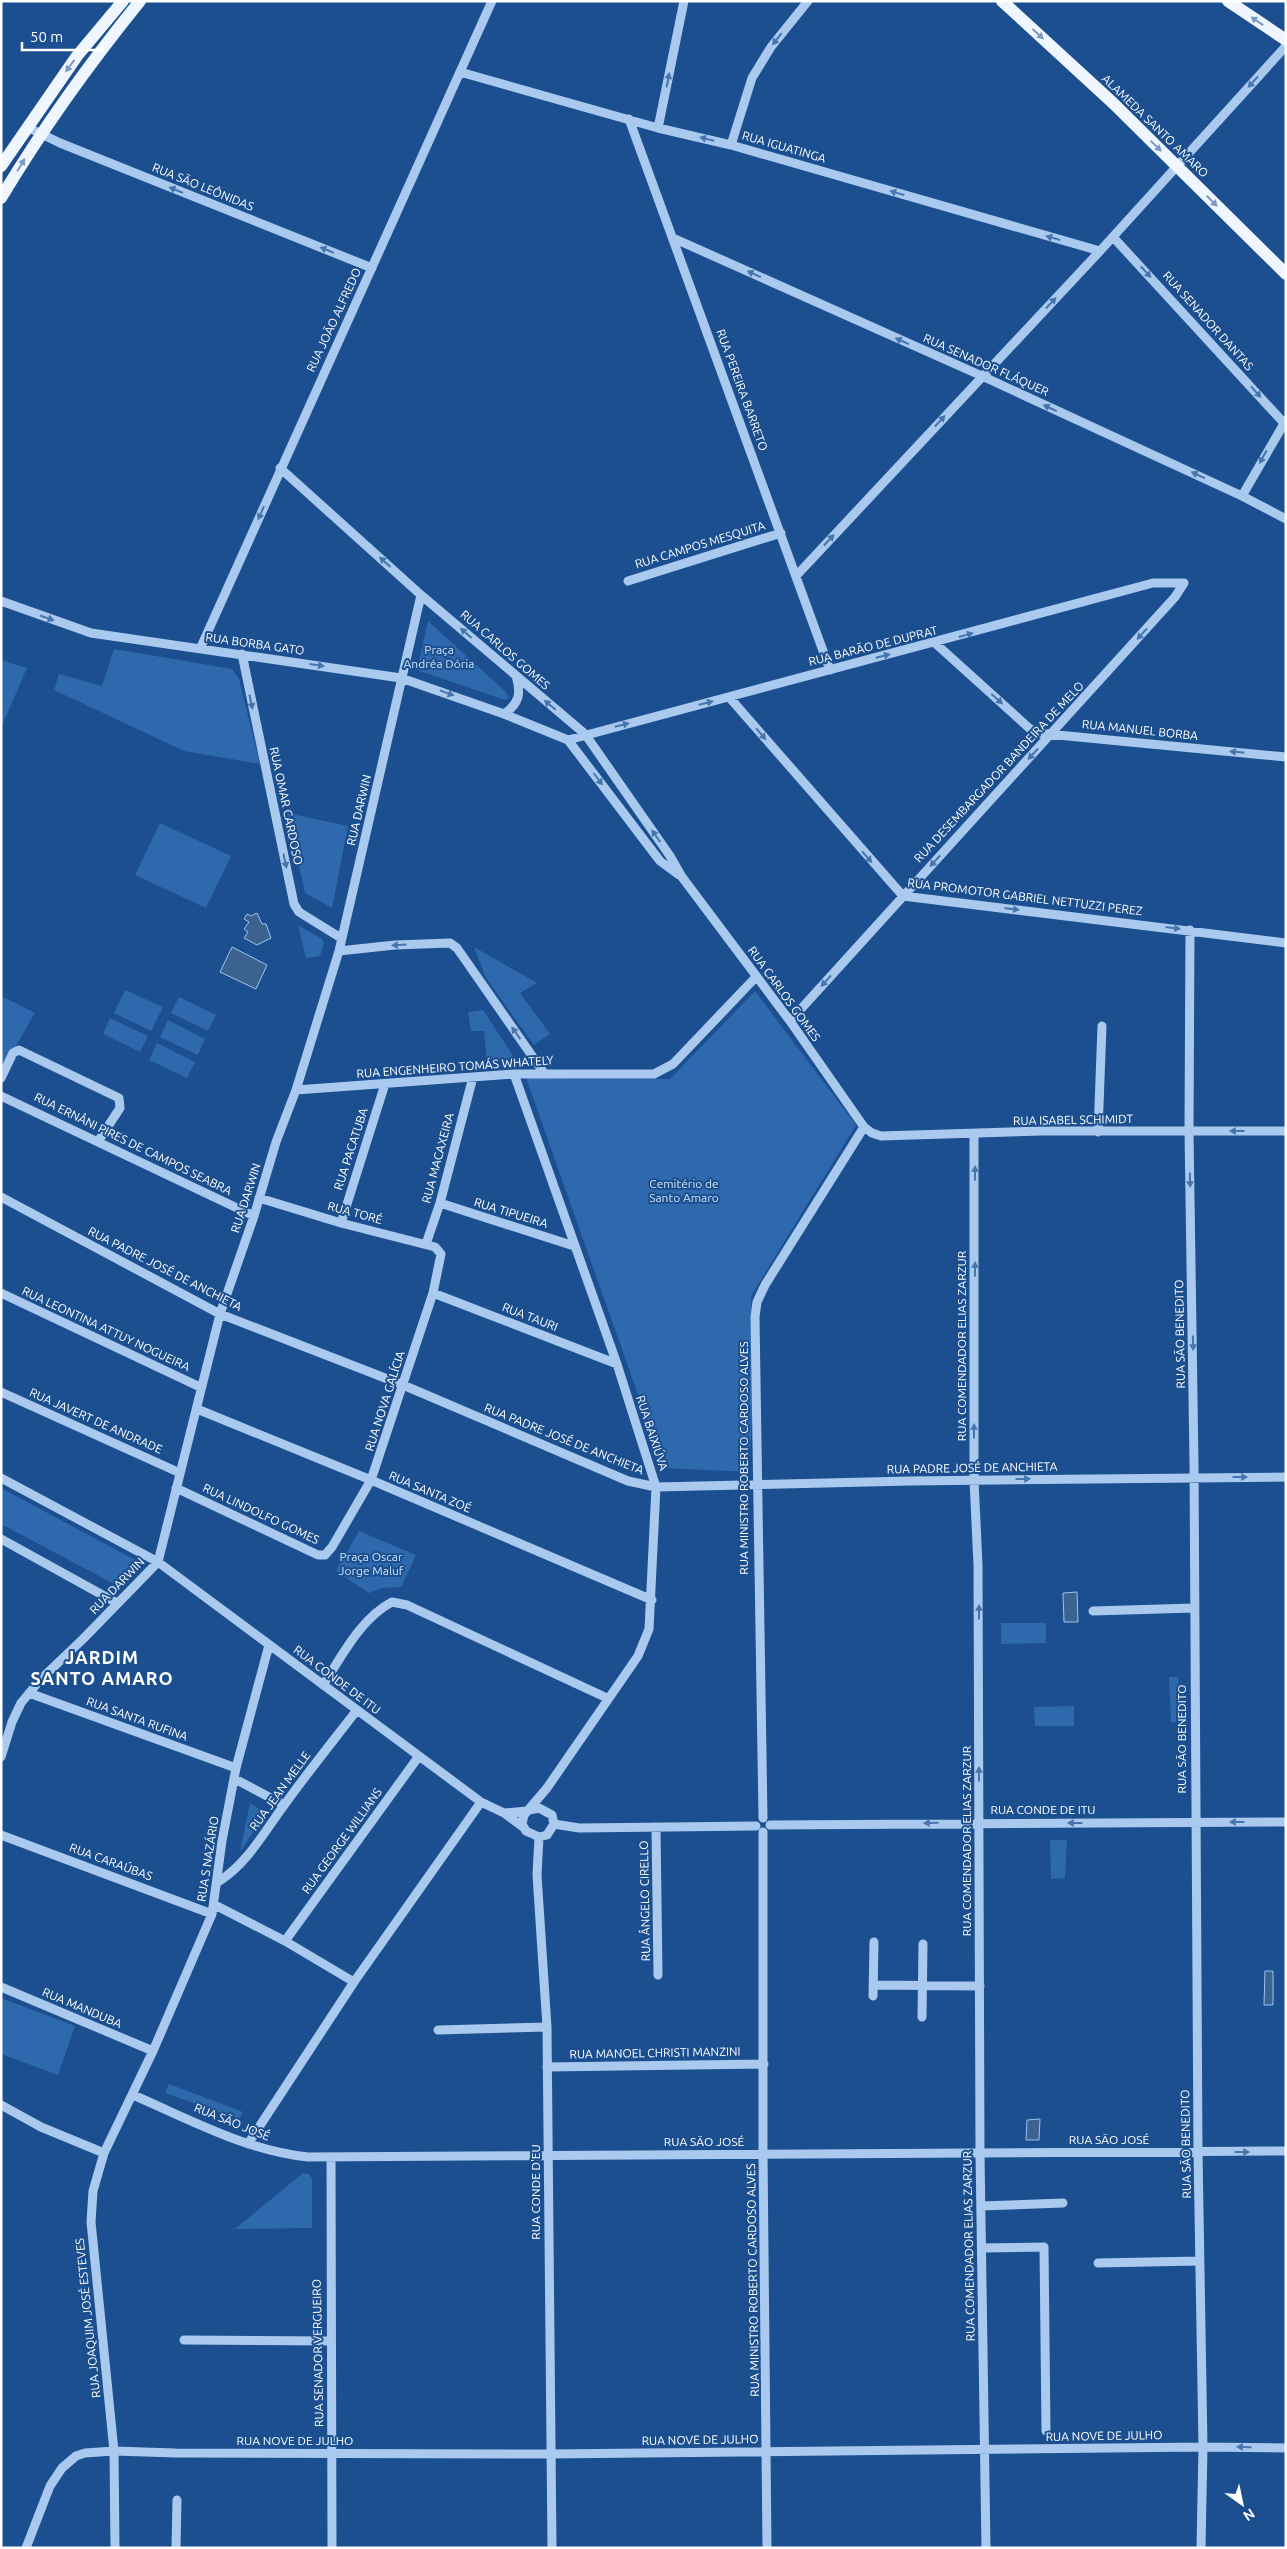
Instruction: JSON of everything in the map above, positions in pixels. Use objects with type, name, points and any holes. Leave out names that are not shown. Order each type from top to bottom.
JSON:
[{"type":"main road","points":[[1,166],[26,127],[77,56],[123,1]]},
{"type":"main road","points":[[1,198],[40,133],[98,52],[140,1]]},
{"type":"main road","name":"ALAMEDA SANTO AMARO","points":[[1002,1],[1072,65],[1286,274]]},
{"type":"main road","points":[[1228,1],[1286,40]]},
{"type":"street","name":"RUA JOÃO ALFREDO","points":[[200,649],[492,1]]},
{"type":"street","points":[[658,128],[684,1]]},
{"type":"street","points":[[731,145],[752,78],[771,46],[808,1]]},
{"type":"street","points":[[796,576],[1178,167],[1286,46]]},
{"type":"street","name":"RUA IGUATINGA","points":[[460,72],[658,128],[731,145],[1100,251]]},
{"type":"street","name":"RUA PEREIRA BARRETO","points":[[629,119],[830,670]]},
{"type":"street","name":"RUA SÃO LEÔNIDAS","points":[[26,127],[60,143],[372,268]]},
{"type":"street","name":"RUA SENADOR DANTAS","points":[[1113,237],[1284,421]]},
{"type":"street","name":"RUA SENADOR FLÁQUER","points":[[673,238],[982,376],[1242,496],[1286,519]]},
{"type":"street","points":[[1242,496],[1284,421]]},
{"type":"street","name":"RUA CARLOS GOMES","points":[[280,468],[422,595],[585,734],[670,856],[682,877],[755,978],[790,1021],[864,1127]]},
{"type":"street","name":"RUA CAMPOS MESQUITA","points":[[628,581],[780,533]]},
{"type":"street","name":"RUA BARÃO DE DUPRAT","points":[[568,740],[935,643],[1153,582],[1184,583]]},
{"type":"street","name":"RUA DESEMBARGADOR BANDEIRA DE MELO","points":[[790,1021],[1052,734],[1175,597],[1184,583]]},
{"type":"street","name":"RUA DARWIN","points":[[1,1757],[12,1722],[29,1693],[158,1562],[197,1409],[200,1387],[220,1314],[254,1216],[276,1142],[296,1090],[339,951],[401,678],[422,595]]},
{"type":"street","name":"RUA BORBA GATO","points":[[1,601],[91,633],[401,678],[504,714]]},
{"type":"street","name":"RUA MANUEL BORBA","points":[[935,643],[1029,728],[1037,733],[1286,757]]},
{"type":"street","name":"RUA OMAR CARDOSO","points":[[242,654],[294,904],[299,912],[341,938]]},
{"type":"street","points":[[504,714],[514,707],[519,699],[516,676]]},
{"type":"street","name":"RUA PROMOTOR GABRIEL NETTUZZI PEREZ","points":[[729,697],[903,896],[1286,943]]},
{"type":"street","points":[[504,714],[568,740]]},
{"type":"street","name":"RUA CARLOS GOMES","points":[[568,740],[660,861],[682,877]]},
{"type":"street","name":"RUA SÃO BENEDITO","points":[[1190,930],[1189,1131],[1194,1477],[1199,2261],[1203,2447],[1201,2548]]},
{"type":"street","points":[[339,951],[450,943],[457,948],[544,1073]]},
{"type":"street","name":"RUA ENGENHEIRO TOMÁS WHATELY","points":[[296,1090],[514,1074],[654,1074],[664,1071],[673,1064],[755,978]]},
{"type":"street","points":[[1098,1132],[1102,1026]]},
{"type":"street","points":[[1,1078],[13,1053],[19,1050],[119,1098],[120,1108],[99,1140]]},
{"type":"street","name":"RUA BAIXIÚVA","points":[[514,1074],[617,1364],[656,1487],[650,1629],[638,1656],[547,1788]]},
{"type":"street","name":"RUA MACAXEIRA","points":[[426,1244],[440,1203],[473,1077]]},
{"type":"street","name":"RUA PACATUBA","points":[[341,1223],[385,1084]]},
{"type":"street","name":"RUA ERNÂNI PIRES DE CAMPOS SEABRA","points":[[1,1096],[99,1140],[254,1216]]},
{"type":"street","name":"RUA ISABEL SCHIMIDT","points":[[864,1127],[872,1134],[881,1136],[1286,1131]]},
{"type":"street","name":"RUA MINISTRO ROBERTO CARDOSO ALVES","points":[[768,2548],[763,2154],[763,1828],[767,1820],[762,1818],[754,1317],[757,1302],[765,1285],[864,1127]]},
{"type":"street","name":"RUA COMENDADOR ELIAS ZARZUR","points":[[974,1134],[974,1480],[978,1565],[980,2153],[986,2548]]},
{"type":"street","name":"RUA PADRE JOSÉ DE ANCHIETA","points":[[1,1197],[220,1314],[403,1384],[628,1481],[656,1487],[974,1480],[1286,1477]]},
{"type":"street","name":"RUA TORÉ","points":[[259,1198],[341,1223],[426,1244],[438,1248],[441,1254]]},
{"type":"street","name":"RUA TIPUEIRA","points":[[440,1203],[574,1246]]},
{"type":"street","name":"RUA NOVA GALÍCIA","points":[[332,1547],[371,1480],[433,1293],[441,1254]]},
{"type":"street","name":"RUA LEONTINA ATTUY NOGUEIRA","points":[[1,1293],[200,1387]]},
{"type":"street","name":"RUA TAURI","points":[[433,1293],[617,1364]]},
{"type":"street","name":"RUA JAVERT DE ANDRADE","points":[[1,1392],[180,1473]]},
{"type":"street","name":"RUA SANTA ZOÉ","points":[[197,1409],[371,1480],[652,1600]]},
{"type":"street","name":"RUA CONDE DE ITU","points":[[1,1478],[158,1562],[481,1802],[504,1813],[523,1827]]},
{"type":"street","name":"RUA LINDOLFO GOMES","points":[[176,1488],[318,1555],[325,1555],[332,1547]]},
{"type":"street","points":[[1,1539],[117,1603]]},
{"type":"street","points":[[323,1685],[353,1640],[378,1609],[392,1602],[407,1605],[608,1698]]},
{"type":"street","points":[[1093,1611],[1194,1608]]},
{"type":"street","name":"RUA S NAZÁRIO","points":[[134,2095],[213,1909],[222,1841],[236,1768],[269,1645]]},
{"type":"street","name":"RUA SANTA RUFINA","points":[[29,1693],[236,1768]]},
{"type":"street","name":"RUA JEAN MELLE","points":[[218,1882],[229,1875],[252,1851],[284,1805],[357,1710]]},
{"type":"street","name":"RUA GEORGE WILLIANS","points":[[285,1941],[419,1756]]},
{"type":"street","points":[[235,1779],[284,1805]]},
{"type":"street","points":[[504,1813],[528,1810],[539,1808],[548,1812],[552,1815],[554,1824],[547,1835],[538,1837],[529,1833],[523,1827],[523,1819],[528,1810],[547,1788]]},
{"type":"street","points":[[547,1788],[548,1812]]},
{"type":"street","points":[[248,2144],[354,1982],[481,1802]]},
{"type":"street","name":"RUA CONDE DE ITU","points":[[554,1824],[579,1828],[763,1828],[980,1823],[1286,1822]]},
{"type":"street","name":"RUA ÂNGELO CIRELLO","points":[[656,1827],[658,1975]]},
{"type":"street","name":"RUA CARAÚBAS","points":[[1,1835],[213,1909],[285,1941],[354,1982]]},
{"type":"street","name":"RUA CONDE D'EU","points":[[538,1837],[537,1876],[547,2027],[552,2548]]},
{"type":"street","points":[[873,1996],[874,1942]]},
{"type":"street","points":[[922,2017],[923,1944]]},
{"type":"street","points":[[873,1986],[980,1986]]},
{"type":"street","name":"RUA MANDUBA","points":[[1,1987],[153,2051]]},
{"type":"street","points":[[438,2030],[547,2027]]},
{"type":"street","name":"RUA MANOEL CHRISTI MANZINI","points":[[547,2068],[764,2064]]},
{"type":"street","name":"RUA SÃO JOSÉ","points":[[134,2095],[248,2144],[291,2155],[331,2157],[1286,2151]]},
{"type":"street","name":"RUA JOAQUIM JOSÉ ESTEVES","points":[[115,2548],[114,2451],[91,2222],[93,2191],[104,2153],[134,2095]]},
{"type":"street","points":[[1,2105],[41,2127],[104,2153]]},
{"type":"street","name":"RUA SENADOR VERGUEIRO","points":[[331,2157],[332,2548]]},
{"type":"street","points":[[981,2206],[1063,2203]]},
{"type":"street","points":[[982,2248],[1044,2247],[1046,2431]]},
{"type":"street","points":[[1098,2264],[1199,2261]]},
{"type":"street","points":[[184,2340],[330,2341]]},
{"type":"street","name":"RUA NOVE DE JULHO","points":[[26,2548],[41,2503],[62,2468],[76,2456],[85,2453],[114,2451],[550,2454],[1203,2447],[1286,2448]]},
{"type":"street","points":[[176,2548],[177,2500]]},
{"type":"green space","name":"Praça Andréa Dória","points":[[428,621],[506,692],[509,698],[505,700],[417,670]]},
{"type":"green space","points":[[114,649],[232,669],[239,679],[260,764],[184,751],[54,690],[59,674],[102,686]]},
{"type":"green space","points":[[1,660],[27,668],[1,728]]},
{"type":"green space","points":[[287,813],[348,826],[332,908],[305,893]]},
{"type":"green space","points":[[160,823],[231,856],[206,908],[135,875]]},
{"type":"green space","points":[[298,925],[322,939],[324,943],[320,956],[306,958]]},
{"type":"green space","points":[[474,947],[537,983],[520,993],[550,1034],[534,1045],[486,978]]},
{"type":"green space","points":[[125,990],[163,1007],[151,1031],[114,1013]]},
{"type":"green space","name":"Cemitério de Santo Amaro","points":[[755,991],[856,1125],[751,1296],[754,1383],[749,1472],[664,1468],[526,1078],[670,1079]]},
{"type":"green space","points":[[1,996],[35,1013],[1,1072]]},
{"type":"green space","points":[[179,997],[216,1015],[208,1031],[171,1013]]},
{"type":"green space","points":[[483,1010],[516,1060],[487,1063],[484,1031],[471,1031],[468,1012]]},
{"type":"green space","points":[[110,1018],[148,1036],[140,1052],[103,1034]]},
{"type":"green space","points":[[168,1020],[205,1039],[198,1055],[160,1037]]},
{"type":"green space","points":[[157,1043],[195,1062],[187,1078],[149,1060]]},
{"type":"green space","points":[[1,1488],[139,1562],[116,1585],[1,1524]]},
{"type":"green space","name":"Praça Oscar Jorge Maluf","points":[[359,1531],[416,1555],[401,1587],[382,1588],[369,1593],[336,1571]]},
{"type":"green space","points":[[1001,1623],[1046,1623],[1046,1643],[1001,1644]]},
{"type":"green space","points":[[1169,1677],[1178,1677],[1180,1722],[1171,1722]]},
{"type":"green space","points":[[1074,1706],[1074,1726],[1035,1726],[1034,1707]]},
{"type":"green space","points":[[250,1803],[266,1813],[240,1852]]},
{"type":"green space","points":[[1050,1840],[1067,1840],[1065,1878],[1051,1879]]},
{"type":"green space","points":[[1,1998],[75,2026],[58,2075],[1,2054]]},
{"type":"green space","points":[[169,2084],[243,2112],[239,2119],[165,2093]]},
{"type":"green space","points":[[303,2173],[309,2174],[312,2179],[312,2228],[235,2229]]},
{"type":"shaded area","points":[[257,913],[262,924],[266,924],[271,938],[257,945],[244,938],[248,932],[244,929],[249,922],[244,919],[247,914],[251,916]]},
{"type":"shaded area","points":[[232,947],[267,965],[256,989],[220,972]]},
{"type":"shaded area","points":[[1077,1592],[1078,1622],[1064,1622],[1063,1593]]},
{"type":"shaded area","points":[[1265,1971],[1273,1971],[1273,2005],[1264,2005]]},
{"type":"shaded area","points":[[1040,2119],[1039,2140],[1026,2140],[1027,2120]]},
{"type":"district","name":"JARDIM SANTO AMARO","points":[[102,1668]]}]
